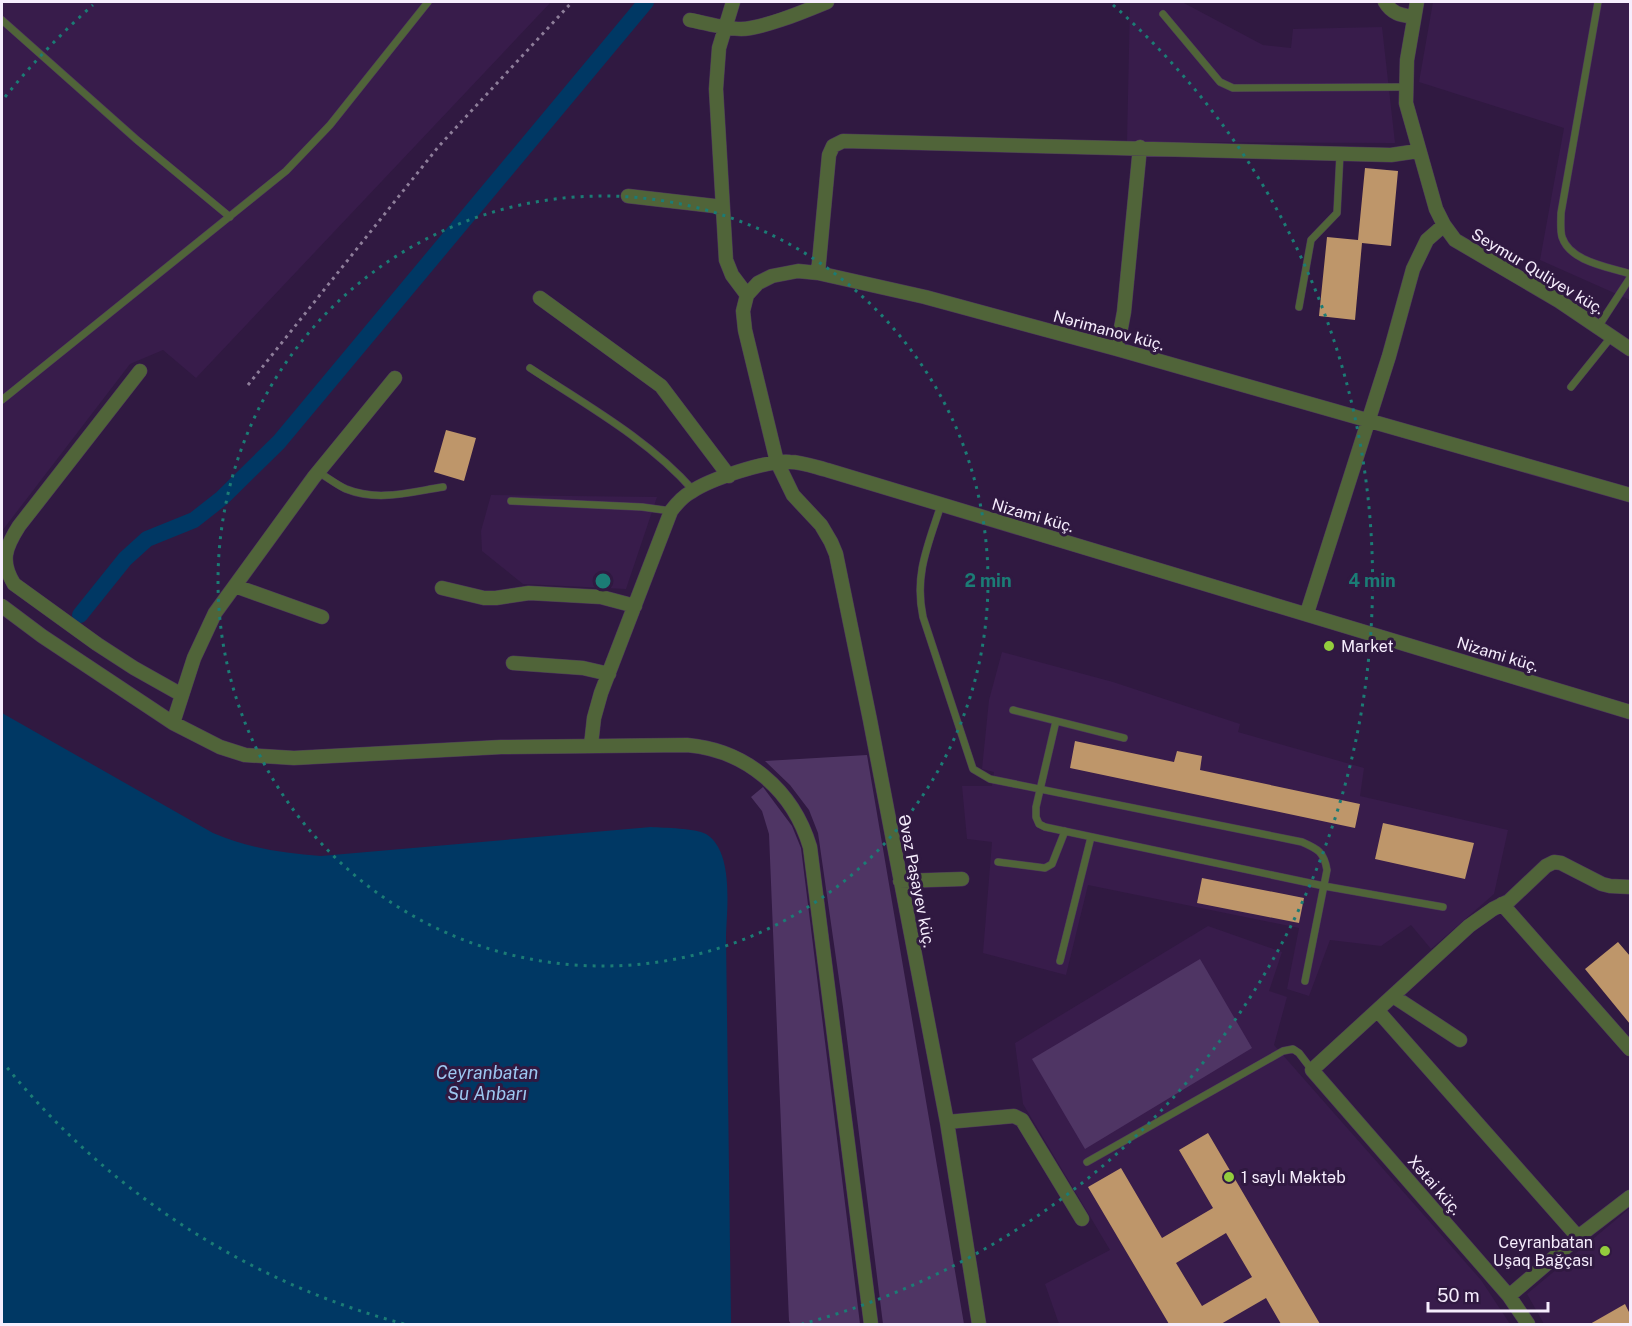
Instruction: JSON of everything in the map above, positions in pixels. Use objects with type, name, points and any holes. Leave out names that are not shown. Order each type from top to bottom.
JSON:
[{"type":"street","points":[[733,2],[719,48],[716,89],[726,260],[732,275],[747,295],[743,311],[745,330],[777,462]]},
{"type":"street","points":[[690,20],[738,29],[750,28],[827,2]]},
{"type":"street","points":[[1385,2],[1390,10],[1414,17]]},
{"type":"street","name":"Seymur Quliyev küç.","points":[[1417,2],[1407,60],[1405,87],[1407,110],[1436,209],[1444,225],[1455,240],[1522,278],[1630,349]]},
{"type":"street","points":[[818,273],[829,155],[833,146],[843,141],[1391,155],[1418,151]]},
{"type":"street","points":[[1117,349],[1124,312],[1140,147]]},
{"type":"street","points":[[628,196],[723,207]]},
{"type":"street","points":[[1307,613],[1389,356],[1413,269],[1427,240],[1444,225]]},
{"type":"street","name":"Nərimanov küç.","points":[[747,295],[758,283],[772,276],[798,271],[818,273],[925,297],[1117,349],[1630,495]]},
{"type":"street","points":[[540,298],[661,386],[729,476]]},
{"type":"street","points":[[140,371],[19,526],[5,551],[4,563],[14,584],[97,644],[182,695]]},
{"type":"street","points":[[173,723],[204,633],[215,613],[318,472],[395,378]]},
{"type":"street","name":"Nizami küç.","points":[[591,746],[594,718],[609,674],[671,512],[680,499],[693,490],[729,476],[777,462],[792,461],[1307,613],[1630,712]]},
{"type":"street","name":"Əvəz Paşayev küç.","points":[[777,462],[793,495],[821,525],[836,554],[947,1122],[979,1324]]},
{"type":"street","points":[[235,586],[322,617]]},
{"type":"street","points":[[442,588],[484,598],[539,594],[601,597],[635,606]]},
{"type":"street","points":[[2,606],[42,636],[173,723],[220,747],[245,755],[294,758],[501,747],[687,745],[720,750],[735,756],[767,778],[786,797],[804,828],[810,847],[872,1324]]},
{"type":"street","points":[[513,663],[583,668],[609,674]]},
{"type":"street","points":[[1312,1070],[1469,926],[1516,895],[1546,866],[1554,862],[1561,862],[1602,884],[1630,887]]},
{"type":"street","points":[[900,881],[962,879]]},
{"type":"street","points":[[1502,904],[1630,1049]]},
{"type":"street","points":[[1394,996],[1460,1040]]},
{"type":"street","points":[[1378,1011],[1578,1237]]},
{"type":"street","name":"Xətai küç.","points":[[1312,1070],[1509,1296],[1528,1324]]},
{"type":"street","points":[[947,1122],[1014,1116],[1022,1120],[1082,1219]]},
{"type":"street","points":[[1509,1296],[1578,1237],[1630,1197]]},
{"type":"lane","points":[[2,400],[230,217],[309,150],[428,2]]},
{"type":"lane","points":[[1598,2],[1561,213],[1562,236],[1567,248],[1585,259],[1630,276],[1598,327]]},
{"type":"lane","points":[[1163,14],[1220,82],[1233,88],[1405,87]]},
{"type":"lane","points":[[2,20],[137,140],[230,217]]},
{"type":"lane","points":[[1299,307],[1311,240],[1337,213],[1340,154]]},
{"type":"lane","points":[[1571,387],[1612,336]]},
{"type":"lane","points":[[530,368],[655,451],[693,490]]},
{"type":"lane","points":[[318,472],[345,488],[366,495],[387,496],[442,487]]},
{"type":"lane","points":[[511,501],[642,507],[671,512]]},
{"type":"lane","points":[[941,505],[920,573],[919,600],[973,769],[990,779],[1302,842],[1319,849],[1325,857],[1327,870],[1305,981]]},
{"type":"lane","points":[[1013,710],[1124,738]]},
{"type":"lane","points":[[1056,721],[1039,788],[1036,807],[1039,824],[1324,886],[1443,907]]},
{"type":"lane","points":[[998,862],[1045,868],[1052,864],[1065,831]]},
{"type":"lane","points":[[1060,961],[1091,837]]},
{"type":"lane","points":[[1087,1162],[1283,1051],[1293,1049],[1312,1070]]},
{"type":"path","points":[[248,385],[439,146],[572,2]]},
{"type":"shaded area","points":[[2,2],[551,2],[196,378],[163,350],[130,364],[2,531]]},
{"type":"shaded area","points":[[1130,2],[1182,2],[1263,45],[1291,48],[1293,29],[1382,27],[1395,143],[1127,142]]},
{"type":"shaded area","points":[[1433,2],[1630,2],[1630,300],[1540,260],[1564,128],[1419,82]]},
{"type":"shaded area","points":[[491,495],[657,497],[626,589],[523,584],[482,551],[481,531]]},
{"type":"shaded area","points":[[1002,652],[1113,682],[1240,724],[1238,732],[1364,768],[1360,796],[1508,830],[1494,894],[1431,949],[1411,925],[1381,946],[1330,940],[1309,996],[1287,989],[1299,928],[1088,885],[1066,975],[983,953],[992,842],[967,839],[962,786],[992,786],[994,772],[982,769],[989,700]]},
{"type":"shaded area","points":[[867,755],[964,1324],[883,1324],[843,1007],[818,833],[809,810],[790,785],[765,761]]},
{"type":"shaded area","points":[[763,787],[792,826],[801,848],[860,1324],[791,1324],[789,1321],[769,834],[762,811],[751,797]]},
{"type":"shaded area","name":"1 saylı Məktəb","points":[[1208,926],[1282,952],[1269,991],[1287,997],[1274,1045],[1481,1280],[1510,1324],[1059,1324],[1045,1284],[1110,1250],[1023,1104],[1015,1043]]},
{"type":"shaded area","points":[[1200,959],[1252,1048],[1085,1149],[1032,1059]]},
{"type":"shaded area","name":"Ceyranbatan Uşaq Bağçası","points":[[1630,1208],[1630,1324],[1544,1324],[1527,1294]]},
{"type":"water","name":"Ceyranbatan Su Anbarı","points":[[2,713],[213,833],[253,846],[279,851],[321,856],[651,827],[687,829],[706,834],[715,842],[721,853],[727,881],[731,1324],[2,1324]]},
{"type":"building","points":[[1365,168],[1398,171],[1391,246],[1362,243],[1355,320],[1319,316],[1327,237],[1358,240]]},
{"type":"building","points":[[446,430],[476,438],[464,481],[434,472]]},
{"type":"building","points":[[1075,741],[1174,762],[1177,751],[1202,756],[1200,770],[1360,804],[1355,828],[1070,768]]},
{"type":"building","points":[[1383,823],[1474,843],[1465,879],[1375,859]]},
{"type":"building","points":[[1202,878],[1304,898],[1299,923],[1197,903]]},
{"type":"building","points":[[1618,942],[1630,956],[1630,1024],[1585,969]]},
{"type":"building","points":[[1208,1133],[1320,1324],[1281,1324],[1266,1298],[1221,1324],[1169,1324],[1088,1187],[1121,1168],[1162,1238],[1213,1208],[1179,1150]],"holes":[[[1226,1233],[1252,1277],[1202,1306],[1176,1263]]]},
{"type":"building","points":[[1625,1304],[1630,1314],[1630,1324],[1590,1324]]},
{"type":"waterway","points":[[80,615],[125,559],[147,539],[194,520],[222,498],[279,442],[646,2]]},
{"type":"place","name":"Market","points":[[1329,646]]},
{"type":"place","name":"1 saylı Məktəb","points":[[1229,1177]]},
{"type":"place","name":"Ceyranbatan Uşaq Bağçası","points":[[1605,1251]]}]
